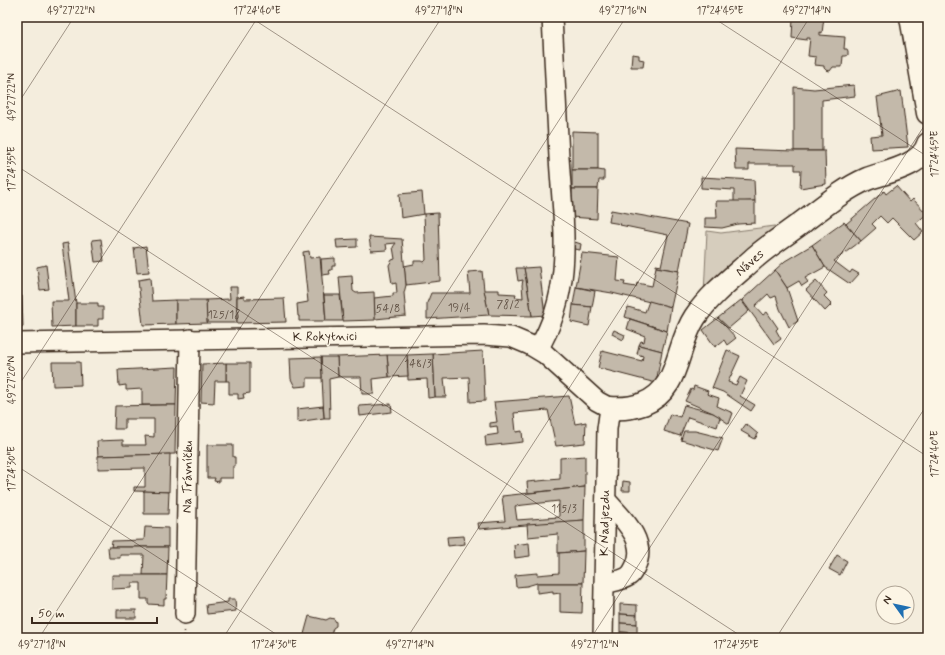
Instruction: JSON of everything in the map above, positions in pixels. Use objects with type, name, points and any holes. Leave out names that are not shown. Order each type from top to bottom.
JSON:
[{"type":"street","points":[[538,349],[546,336],[557,305],[562,283],[564,249],[564,220],[559,158],[552,17]]},
{"type":"street","points":[[911,17],[928,112]]},
{"type":"street","name":"Náves","points":[[610,408],[638,406],[649,402],[666,388],[672,378],[686,333],[696,315],[703,306],[756,257],[851,187],[914,161],[926,153]]},
{"type":"street","name":"K Rokytnici","points":[[17,343],[484,335],[511,337],[525,342],[545,354],[597,401],[610,408]]},
{"type":"street","name":"Na Trávníčku","points":[[185,614],[190,339]]},
{"type":"street","name":"K Nadjezdu","points":[[603,638],[607,429],[610,408]]},
{"type":"street","points":[[604,584],[630,575],[639,560],[639,546],[628,526],[606,500]]},
{"type":"shaded area","points":[[775,226],[775,230],[704,294],[707,231],[721,233]]},
{"type":"building","points":[[824,17],[822,33],[820,32],[820,35],[845,37],[844,49],[847,49],[848,51],[848,55],[843,56],[842,67],[833,67],[830,71],[826,70],[824,66],[815,65],[816,57],[808,56],[810,38],[807,38],[807,40],[792,38],[793,18]]},
{"type":"building","points":[[632,54],[639,55],[639,59],[644,60],[643,67],[631,67]]},
{"type":"building","points":[[854,85],[855,96],[822,100],[822,151],[794,151],[794,87],[814,89]]},
{"type":"building","points":[[901,91],[908,147],[871,149],[870,136],[882,135],[877,97]]},
{"type":"building","points":[[572,131],[598,132],[598,170],[572,170]]},
{"type":"building","points":[[735,149],[825,151],[826,184],[800,188],[801,170],[795,170],[795,164],[749,164],[749,170],[736,170]]},
{"type":"building","points":[[572,170],[604,171],[604,180],[599,180],[598,189],[572,189]]},
{"type":"building","points":[[701,177],[754,180],[755,201],[734,202],[734,190],[701,188]]},
{"type":"building","points":[[896,186],[910,202],[913,199],[927,214],[916,223],[923,232],[914,240],[892,218],[887,223],[880,216],[872,224],[876,228],[861,241],[846,224],[884,191],[886,194]]},
{"type":"building","points":[[572,189],[598,189],[597,219],[571,217]]},
{"type":"building","points":[[422,192],[424,214],[401,218],[399,194]]},
{"type":"building","points":[[716,201],[755,201],[755,223],[738,224],[722,228],[705,227],[705,218],[717,218]]},
{"type":"building","points":[[611,210],[688,224],[679,271],[656,267],[656,265],[661,266],[668,235],[609,222]]},
{"type":"building","points":[[438,213],[440,281],[406,285],[404,266],[414,264],[414,261],[424,262],[426,260],[424,214]]},
{"type":"building","points":[[844,222],[861,241],[834,261],[850,273],[852,270],[859,274],[850,284],[825,267],[812,245]]},
{"type":"building","points":[[369,237],[402,239],[406,285],[404,293],[406,316],[375,319],[374,298],[393,296],[393,293],[397,293],[396,283],[392,284],[389,265],[392,260],[395,259],[393,247],[396,243],[386,244],[387,250],[371,251]]},
{"type":"building","points":[[101,239],[104,261],[95,262],[92,240]]},
{"type":"building","points":[[357,239],[357,247],[337,248],[336,240]]},
{"type":"building","points":[[575,242],[581,244],[580,250],[574,249]]},
{"type":"building","points":[[68,243],[76,303],[76,326],[52,327],[51,301],[69,301],[62,244]]},
{"type":"building","points":[[812,245],[825,267],[805,278],[808,282],[802,286],[799,281],[787,288],[775,270],[785,261]]},
{"type":"building","points":[[146,246],[149,272],[137,273],[134,248]]},
{"type":"building","points":[[309,251],[310,258],[320,257],[326,321],[299,321],[297,304],[308,302],[303,252]]},
{"type":"building","points":[[582,253],[619,257],[617,281],[625,282],[624,285],[636,287],[637,283],[652,286],[656,267],[679,271],[671,307],[612,293],[576,287]]},
{"type":"building","points":[[335,258],[335,266],[332,266],[332,270],[329,270],[330,274],[322,275],[321,259]]},
{"type":"building","points":[[46,265],[49,289],[40,290],[37,267]]},
{"type":"building","points":[[539,267],[545,315],[532,316],[524,268]]},
{"type":"building","points":[[516,268],[524,268],[532,316],[489,315],[484,290],[499,290],[499,293],[516,294],[515,297],[523,298],[523,280],[518,281]]},
{"type":"building","points":[[775,270],[787,288],[798,321],[789,327],[780,309],[776,296],[771,298],[768,294],[755,306],[763,315],[767,312],[778,328],[776,330],[781,339],[774,344],[742,300]]},
{"type":"building","points":[[482,271],[489,315],[427,319],[427,303],[431,293],[470,293],[468,272]]},
{"type":"building","points":[[352,276],[353,291],[356,293],[374,292],[375,320],[343,321],[339,277]]},
{"type":"building","points":[[150,278],[152,301],[176,300],[176,324],[143,325],[138,280]]},
{"type":"building","points":[[816,281],[827,293],[824,296],[832,304],[825,311],[806,290]]},
{"type":"building","points":[[229,287],[237,287],[237,323],[207,323],[206,300],[230,299]]},
{"type":"building","points":[[576,287],[595,291],[592,307],[573,305]]},
{"type":"building","points":[[324,295],[340,295],[343,321],[326,321]]},
{"type":"building","points":[[17,296],[22,296],[23,327],[17,327]]},
{"type":"building","points":[[244,296],[244,299],[284,298],[286,322],[237,323],[237,297]]},
{"type":"building","points":[[176,300],[206,300],[207,323],[176,324]]},
{"type":"building","points":[[741,300],[749,311],[729,328],[718,318]]},
{"type":"building","points":[[649,301],[671,307],[667,331],[625,317],[628,307],[645,312]]},
{"type":"building","points":[[76,303],[98,303],[98,307],[103,307],[103,319],[98,319],[98,326],[76,326]]},
{"type":"building","points":[[573,305],[592,307],[589,326],[571,322]]},
{"type":"building","points":[[718,318],[736,338],[727,345],[724,340],[715,347],[703,330]]},
{"type":"building","points":[[630,319],[667,331],[662,351],[639,345],[641,341],[644,342],[645,336],[627,329]]},
{"type":"building","points":[[614,330],[625,335],[623,340],[612,334]]},
{"type":"building","points":[[639,345],[662,351],[656,383],[598,368],[602,351],[642,361],[643,356],[637,354]]},
{"type":"building","points":[[727,350],[740,356],[728,382],[736,385],[740,377],[747,381],[740,396],[755,405],[751,411],[723,392],[712,388]]},
{"type":"building","points":[[483,351],[485,401],[470,402],[469,377],[444,378],[446,397],[435,397],[433,354]]},
{"type":"building","points":[[433,354],[435,397],[428,398],[427,379],[408,380],[407,355]]},
{"type":"building","points":[[387,355],[407,355],[408,376],[389,377]]},
{"type":"building","points":[[387,355],[389,377],[373,379],[374,394],[362,394],[361,377],[338,377],[337,357]]},
{"type":"building","points":[[321,357],[337,357],[338,377],[329,379],[330,418],[324,418]]},
{"type":"building","points":[[321,357],[322,378],[307,378],[307,386],[295,387],[291,379],[290,358]]},
{"type":"building","points":[[52,362],[80,362],[81,385],[53,386]]},
{"type":"building","points":[[226,363],[250,363],[250,393],[243,394],[244,398],[238,399],[238,394],[229,394],[229,381],[226,381]]},
{"type":"building","points":[[226,363],[226,381],[215,381],[214,403],[201,402],[202,364]]},
{"type":"building","points":[[177,367],[176,405],[142,405],[142,389],[126,390],[126,385],[119,386],[118,370]]},
{"type":"building","points":[[694,386],[708,391],[707,394],[719,398],[717,406],[733,413],[729,424],[713,413],[685,401],[691,389],[693,390]]},
{"type":"building","points":[[569,396],[575,424],[586,422],[585,443],[556,446],[548,410],[514,413],[516,432],[522,431],[523,442],[486,446],[485,436],[498,434],[497,426],[490,427],[490,423],[497,422],[494,402]]},
{"type":"building","points":[[391,404],[392,412],[360,416],[359,406]]},
{"type":"building","points":[[176,405],[175,454],[98,456],[97,441],[123,440],[123,445],[146,445],[145,436],[154,437],[154,419],[125,419],[125,429],[114,429],[115,406]]},
{"type":"building","points":[[684,405],[713,413],[720,417],[717,427],[688,417],[680,436],[664,431],[670,414],[680,417]]},
{"type":"building","points":[[323,406],[324,418],[297,422],[297,409]]},
{"type":"building","points":[[746,424],[758,434],[755,439],[741,431]]},
{"type":"building","points":[[684,431],[695,431],[723,438],[718,451],[681,440]]},
{"type":"building","points":[[207,445],[233,445],[235,466],[233,466],[233,478],[219,478],[219,482],[214,481],[215,478],[207,478]]},
{"type":"building","points":[[170,454],[169,492],[134,491],[134,487],[145,487],[145,468],[98,469],[98,456]]},
{"type":"building","points":[[585,456],[585,487],[528,493],[527,482],[560,479],[560,458]]},
{"type":"building","points":[[623,481],[630,482],[630,491],[622,491]]},
{"type":"building","points":[[585,487],[584,520],[479,529],[478,523],[505,521],[502,496]],"holes":[[[559,501],[559,517],[517,520],[515,506]]]},
{"type":"building","points":[[144,491],[169,492],[168,514],[144,514]]},
{"type":"building","points":[[584,520],[584,551],[558,553],[558,534],[528,537],[527,524]]},
{"type":"building","points":[[145,527],[168,528],[168,547],[111,547],[112,541],[144,540]]},
{"type":"building","points":[[464,536],[465,544],[448,546],[447,537]]},
{"type":"building","points":[[529,543],[530,556],[515,558],[514,545]]},
{"type":"building","points":[[108,547],[168,547],[167,575],[143,575],[144,555],[120,555],[120,558],[109,558]]},
{"type":"building","points":[[584,551],[583,583],[537,583],[516,587],[515,575],[559,573],[559,553]]},
{"type":"building","points":[[837,555],[847,561],[840,575],[829,569]]},
{"type":"building","points":[[112,575],[167,575],[166,599],[164,599],[164,605],[148,604],[148,599],[141,599],[141,583],[132,583],[132,588],[112,589]]},
{"type":"building","points":[[537,583],[583,583],[582,613],[560,612],[560,593],[553,594],[553,591],[537,593]]},
{"type":"building","points":[[228,599],[235,599],[236,611],[207,614],[206,605],[228,602]]},
{"type":"building","points":[[620,604],[637,605],[637,615],[620,614]]},
{"type":"building","points":[[117,610],[136,610],[136,618],[117,618]]},
{"type":"building","points":[[620,614],[637,615],[637,624],[620,623]]},
{"type":"building","points":[[309,616],[326,620],[330,618],[334,619],[336,626],[333,628],[330,638],[303,638]]},
{"type":"building","points":[[620,623],[637,624],[637,633],[620,632]]},
{"type":"building","points":[[620,632],[637,633],[637,638],[620,638]]}]
